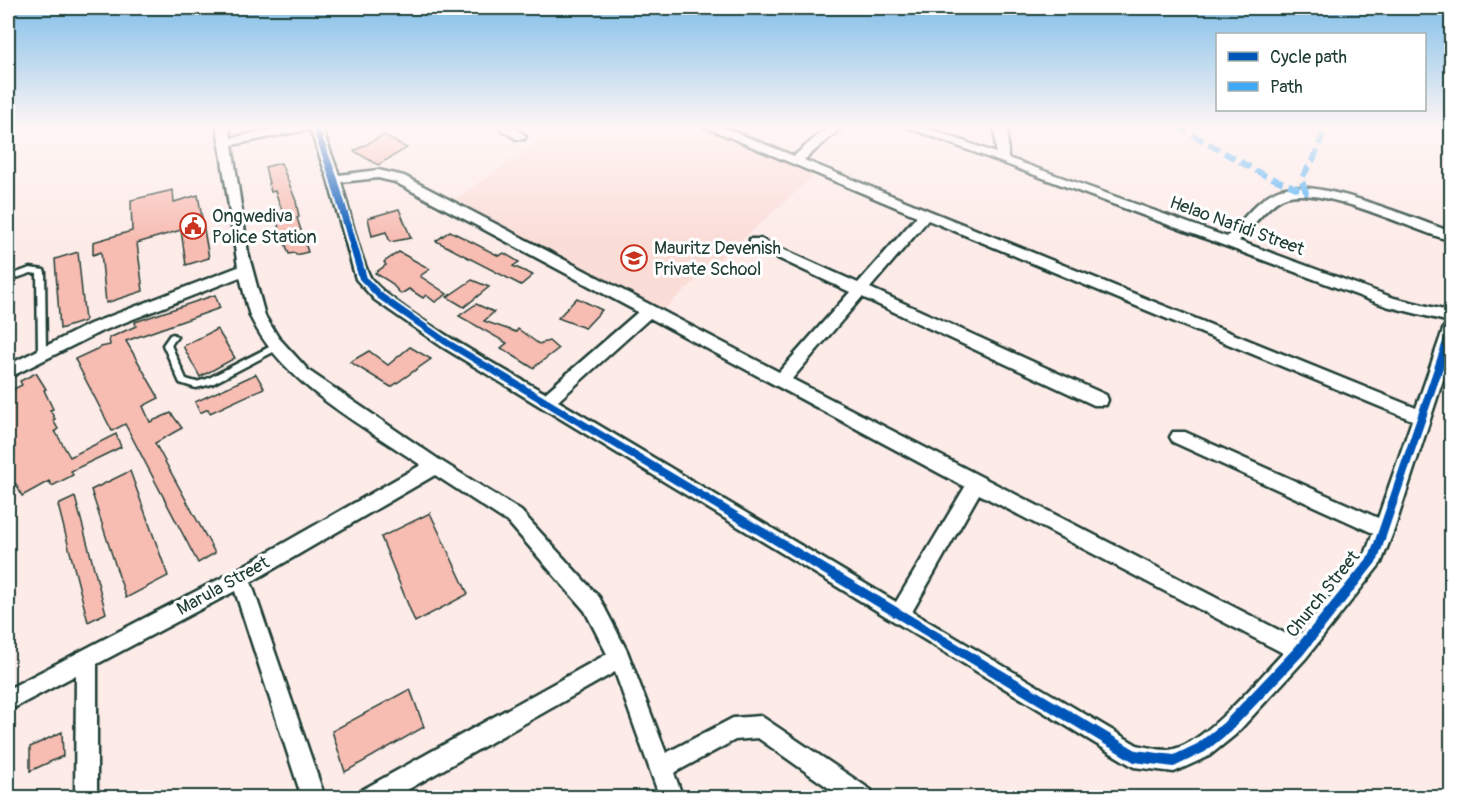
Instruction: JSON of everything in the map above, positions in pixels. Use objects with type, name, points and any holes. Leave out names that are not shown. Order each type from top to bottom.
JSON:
[{"type":"street","points":[[228,164],[245,270],[258,316],[278,346],[303,375],[435,466],[515,517],[592,604],[620,658],[672,798]]},
{"type":"street","points":[[328,164],[363,279],[380,296],[446,342],[899,615],[976,484]]},
{"type":"street","points":[[799,164],[1422,417]]},
{"type":"street","name":"Helao Nafidi Street","points":[[1012,164],[1391,302],[1452,317]]},
{"type":"street","points":[[334,179],[378,174],[399,179],[648,312],[1299,651]]},
{"type":"street","points":[[1229,243],[1277,197],[1293,192],[1322,194],[1452,237]]},
{"type":"street","points":[[781,381],[926,215]]},
{"type":"street","points":[[755,242],[1100,400]]},
{"type":"street","points":[[8,372],[110,321],[245,270]]},
{"type":"street","points":[[547,401],[648,312]]},
{"type":"street","name":"Church Street","points":[[899,615],[1134,756],[1174,761],[1201,748],[1227,727],[1299,651],[1374,557],[1452,327]]},
{"type":"street","points":[[1179,437],[1385,530]]},
{"type":"street","name":"Marula Street","points":[[8,700],[240,578],[435,466]]},
{"type":"street","points":[[240,578],[314,798]]},
{"type":"street","points":[[370,798],[620,658]]},
{"type":"street","points":[[86,798],[87,659]]},
{"type":"street","points":[[661,768],[733,729],[761,727],[863,798]]},
{"type":"lane","points":[[8,279],[30,270],[41,272],[42,353]]},
{"type":"lane","points":[[173,337],[167,345],[169,352],[183,381],[196,385],[209,382],[278,346]]},
{"type":"shaded area","name":"Mauritz Devenish Private School","points":[[506,164],[798,164],[818,172],[656,316],[447,205]]},
{"type":"building","points":[[281,164],[296,201],[299,217],[297,218],[308,252],[289,254],[284,240],[280,241],[277,215],[283,213],[275,191],[271,192],[265,167]]},
{"type":"building","points":[[173,190],[174,202],[198,195],[209,258],[186,265],[181,230],[137,243],[143,291],[106,303],[101,252],[93,255],[93,242],[132,231],[131,200]]},
{"type":"building","points":[[399,209],[411,238],[390,242],[386,232],[372,236],[368,218]]},
{"type":"building","points":[[450,231],[499,256],[504,253],[519,262],[513,266],[533,275],[521,285],[436,241]]},
{"type":"building","points":[[78,252],[85,321],[60,329],[55,259]]},
{"type":"building","points":[[399,252],[430,269],[420,276],[447,294],[435,302],[426,295],[423,298],[409,289],[401,294],[390,282],[375,273],[386,265],[384,262]]},
{"type":"building","points":[[472,280],[489,287],[464,307],[447,297]]},
{"type":"building","points":[[215,295],[220,308],[126,341],[159,398],[143,406],[150,422],[171,413],[182,428],[155,443],[215,553],[198,563],[125,424],[112,431],[75,359],[110,345],[109,338],[136,326],[135,322]]},
{"type":"building","points":[[577,298],[602,310],[585,328],[558,318]]},
{"type":"building","points":[[476,304],[494,312],[484,321],[516,332],[518,329],[539,344],[549,341],[558,349],[533,368],[501,348],[507,343],[459,316]]},
{"type":"building","points":[[217,329],[235,358],[200,377],[183,346]]},
{"type":"building","points":[[410,347],[431,359],[391,387],[350,362],[369,351],[388,365]]},
{"type":"building","points":[[36,373],[46,389],[44,390],[53,409],[50,410],[58,429],[55,431],[70,457],[116,434],[121,447],[71,471],[73,475],[52,486],[49,481],[22,496],[16,484],[11,486],[8,479],[8,392],[22,385],[20,381]]},
{"type":"building","points":[[256,374],[264,388],[210,413],[208,409],[200,413],[195,402]]},
{"type":"building","points":[[130,471],[168,576],[126,598],[91,490]]},
{"type":"building","points":[[75,497],[106,613],[88,622],[58,505]]},
{"type":"building","points":[[430,513],[468,594],[415,622],[381,537]]},
{"type":"building","points":[[410,689],[424,727],[345,772],[332,731]]},
{"type":"building","points":[[62,732],[63,756],[30,771],[30,747]]},
{"type":"marked path","points":[[1244,164],[1262,174],[1306,192],[1301,179],[1311,164]]},
{"type":"cycle path","points":[[328,164],[363,279],[380,296],[446,342],[1134,756],[1174,761],[1201,748],[1227,727],[1299,651],[1374,557],[1452,327]]},
{"type":"place","name":"Ongwediva Police Station","points":[[193,226]]},
{"type":"place","name":"Mauritz Devenish Private School","points":[[634,258]]}]
